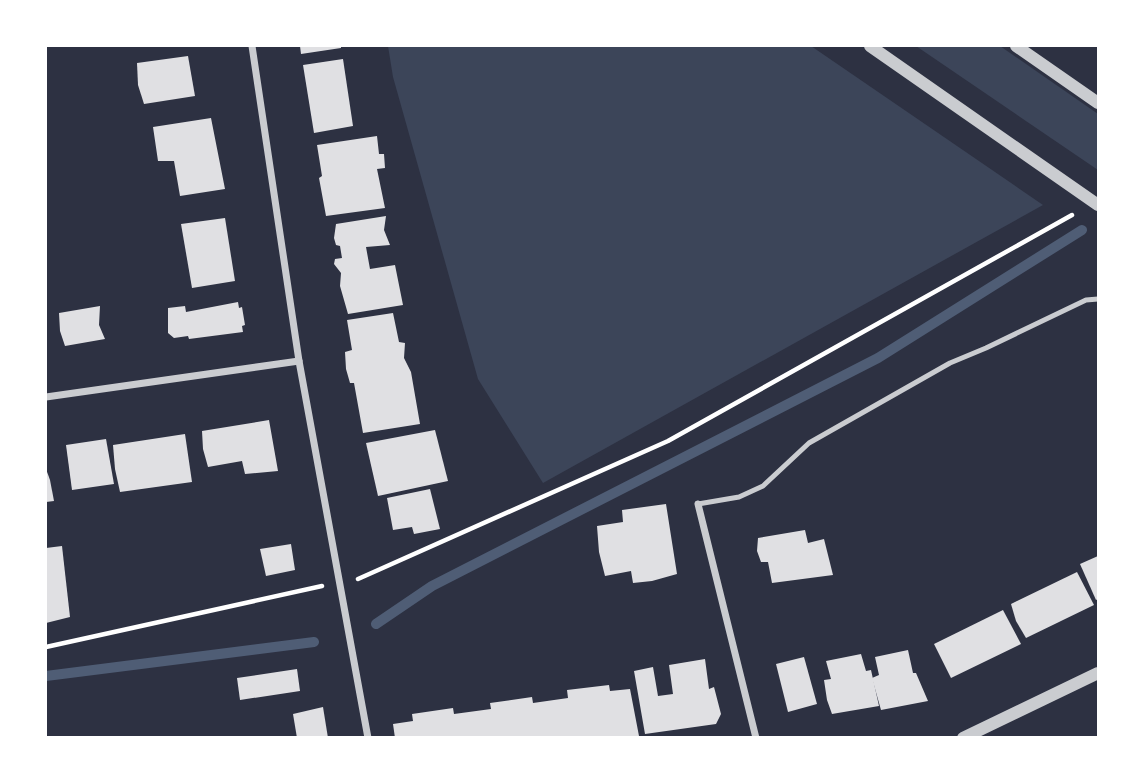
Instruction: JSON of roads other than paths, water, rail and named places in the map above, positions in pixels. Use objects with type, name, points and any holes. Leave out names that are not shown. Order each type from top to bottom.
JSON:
[{"type":"street","points":[[252,46],[299,361],[368,737]]},
{"type":"street","points":[[870,46],[1097,204]]},
{"type":"street","points":[[1016,46],[1098,103]]},
{"type":"street","points":[[46,397],[299,361]]},
{"type":"street","points":[[698,504],[756,737]]},
{"type":"street","points":[[963,737],[1098,673]]},
{"type":"lane","points":[[698,504],[739,497],[763,486],[809,443],[950,363],[1086,300],[1098,299]]},
{"type":"waterway","points":[[376,624],[432,586],[878,358],[1082,230]]},
{"type":"waterway","points":[[46,676],[314,642]]}]
